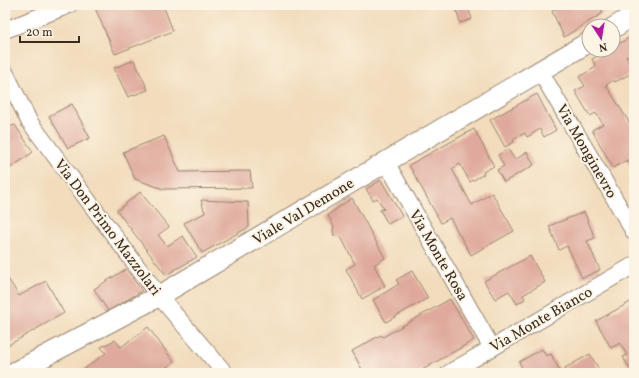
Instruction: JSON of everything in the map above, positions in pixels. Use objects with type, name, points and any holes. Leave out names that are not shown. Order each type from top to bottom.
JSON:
[{"type":"street","points":[[5,30],[69,5]]},
{"type":"street","points":[[621,23],[634,15]]},
{"type":"street","name":"Viale Val Demone","points":[[13,373],[159,296],[581,47]]},
{"type":"street","name":"Via Monginevro","points":[[540,71],[634,232]]},
{"type":"street","name":"Via Don Primo Mazzolari","points":[[5,72],[29,121],[159,296],[225,373]]},
{"type":"street","name":"Via Monte Rosa","points":[[386,162],[492,348]]},
{"type":"street","name":"Via Monte Bianco","points":[[449,373],[634,265]]},
{"type":"building","points":[[103,5],[163,5],[173,31],[115,54],[95,8]]},
{"type":"building","points":[[455,5],[467,5],[472,19],[460,23]]},
{"type":"building","points":[[562,5],[599,5],[603,13],[595,18],[581,18],[581,27],[564,37],[552,11]]},
{"type":"building","points":[[634,35],[634,52],[626,57],[634,72],[606,85],[634,130],[634,172],[627,160],[613,168],[592,130],[603,124],[596,113],[590,116],[575,91],[585,86],[579,77],[596,67],[592,59],[621,58],[621,42]]},
{"type":"building","points":[[134,60],[148,90],[128,97],[114,68]]},
{"type":"building","points":[[537,94],[556,130],[544,137],[540,129],[527,137],[525,133],[513,139],[514,142],[505,147],[490,120]]},
{"type":"building","points":[[72,104],[90,138],[68,148],[49,116]]},
{"type":"building","points":[[15,125],[33,152],[5,172],[5,128]]},
{"type":"building","points":[[474,129],[494,166],[470,182],[460,164],[452,169],[472,205],[492,193],[514,231],[471,255],[450,218],[441,223],[409,165]]},
{"type":"building","points":[[164,136],[180,172],[250,171],[252,188],[163,189],[135,179],[123,152]]},
{"type":"building","points":[[508,149],[515,160],[527,152],[534,165],[504,182],[497,170],[504,166],[498,155]]},
{"type":"building","points":[[381,180],[402,216],[388,224],[380,210],[384,209],[377,198],[373,200],[366,189]]},
{"type":"building","points":[[140,192],[169,227],[158,235],[167,246],[183,236],[197,257],[166,275],[117,211]]},
{"type":"building","points":[[352,198],[385,258],[374,265],[385,286],[362,299],[346,269],[355,264],[341,237],[334,236],[334,227],[328,215]]},
{"type":"building","points":[[201,200],[248,202],[249,227],[202,253],[184,223],[205,213]]},
{"type":"building","points":[[584,212],[595,238],[587,241],[600,270],[582,278],[567,246],[559,250],[549,226]]},
{"type":"building","points":[[530,256],[545,282],[523,295],[525,299],[517,304],[509,291],[495,299],[484,281]]},
{"type":"building","points":[[126,269],[142,291],[108,311],[94,289]]},
{"type":"building","points":[[412,271],[428,298],[386,322],[373,300],[399,284],[396,280]]},
{"type":"building","points":[[5,274],[19,296],[46,281],[64,313],[5,347]]},
{"type":"building","points":[[450,299],[474,340],[417,373],[364,373],[352,351],[381,335],[383,337]]},
{"type":"building","points":[[634,300],[634,367],[630,369],[623,357],[627,355],[620,343],[611,348],[596,321]]},
{"type":"building","points":[[148,327],[174,362],[159,373],[79,373],[106,353],[101,347],[115,340],[121,347]]},
{"type":"building","points":[[542,349],[546,356],[551,354],[560,371],[556,373],[525,373],[519,362]]},
{"type":"building","points":[[590,354],[601,373],[567,373],[565,368]]}]
